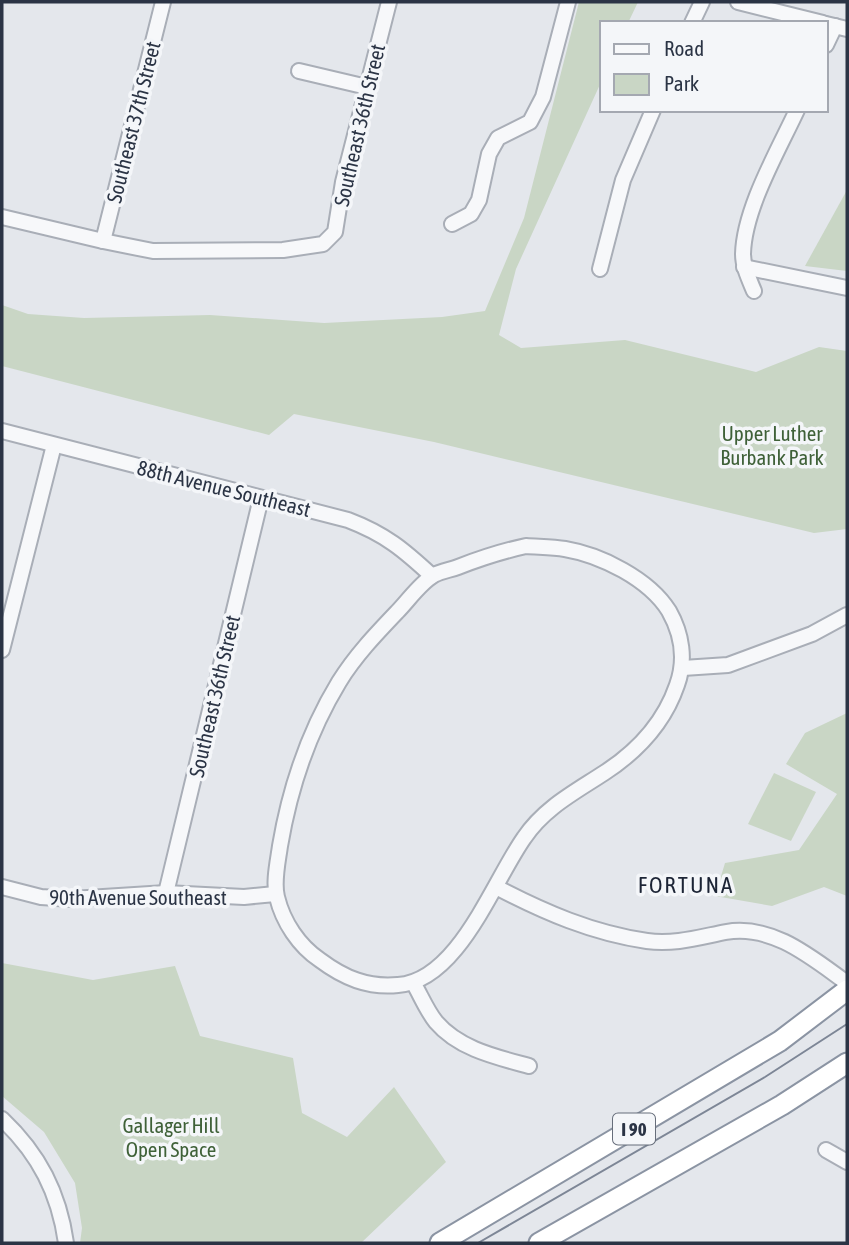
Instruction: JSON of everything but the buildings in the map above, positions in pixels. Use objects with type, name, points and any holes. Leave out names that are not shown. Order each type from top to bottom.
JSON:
[{"type":"highway","name":"I 90","points":[[440,1243],[780,1041],[845,983]]},
{"type":"highway","name":"I 90","points":[[539,1243],[782,1105],[847,1063]]},
{"type":"street","name":"Southeast 37th Street","points":[[103,242],[163,2]]},
{"type":"street","name":"Southeast 36th Street","points":[[103,242],[153,251],[283,250],[323,244],[335,232],[343,182],[389,2]]},
{"type":"street","points":[[452,224],[471,214],[479,200],[489,154],[498,138],[530,122],[543,97],[568,2]]},
{"type":"street","points":[[693,21],[702,2]]},
{"type":"street","points":[[738,2],[779,7],[821,21]]},
{"type":"street","points":[[299,71],[367,87]]},
{"type":"street","points":[[600,269],[620,191],[652,112]]},
{"type":"street","points":[[754,290],[744,267],[743,255],[750,216],[796,112]]},
{"type":"street","points":[[2,217],[103,242]]},
{"type":"street","points":[[744,267],[847,288]]},
{"type":"street","name":"88th Avenue Southeast","points":[[2,431],[348,520],[370,528],[398,545],[432,576]]},
{"type":"street","points":[[2,650],[54,445]]},
{"type":"street","name":"Southeast 36th Street","points":[[166,893],[261,498]]},
{"type":"street","points":[[526,546],[566,549],[610,564],[639,581],[662,600],[680,632],[683,668],[669,708],[648,738],[607,771],[544,814],[524,837],[496,887],[456,948],[436,970],[414,984],[368,985],[338,974],[299,941],[285,920],[275,894],[278,859],[296,771],[318,720],[359,653],[432,576],[494,553],[526,546]]},
{"type":"street","points":[[683,668],[728,665],[813,634],[847,615]]},
{"type":"street","name":"90th Avenue Southeast","points":[[2,887],[41,897],[72,899],[166,893],[244,897],[275,894]]},
{"type":"street","points":[[496,887],[559,918],[648,941],[679,942],[730,932],[761,934],[794,946],[845,983]]},
{"type":"street","points":[[414,984],[436,1021],[463,1043],[489,1055],[529,1066]]},
{"type":"street","points":[[2,1119],[30,1148],[46,1175],[63,1220],[66,1243]]},
{"type":"street","points":[[826,1150],[847,1162]]},
{"type":"green space","name":"Upper Luther Burbank Park","points":[[579,2],[638,2],[629,21],[600,21],[600,84],[516,269],[499,335],[521,348],[625,340],[756,372],[819,347],[847,351],[847,529],[814,533],[434,442],[294,414],[269,435],[2,366],[2,305],[28,314],[84,318],[210,315],[324,323],[442,317],[485,311],[524,218]]},
{"type":"green space","points":[[847,190],[847,271],[805,266]]},
{"type":"green space","points":[[847,713],[847,896],[824,887],[772,906],[715,896],[725,863],[799,850],[837,794],[786,764],[805,733]]},
{"type":"green space","points":[[774,773],[816,792],[791,841],[748,824]]},
{"type":"green space","name":"Gallager Hill Open Space","points":[[2,963],[93,980],[175,966],[200,1036],[293,1058],[302,1113],[347,1137],[394,1087],[446,1162],[361,1243],[80,1243],[82,1228],[75,1183],[44,1132],[2,1096]]},
{"type":"tram line","points":[[478,1243],[765,1077],[847,1024]]},
{"type":"district","name":"FORTUNA","points":[[686,885]]}]
